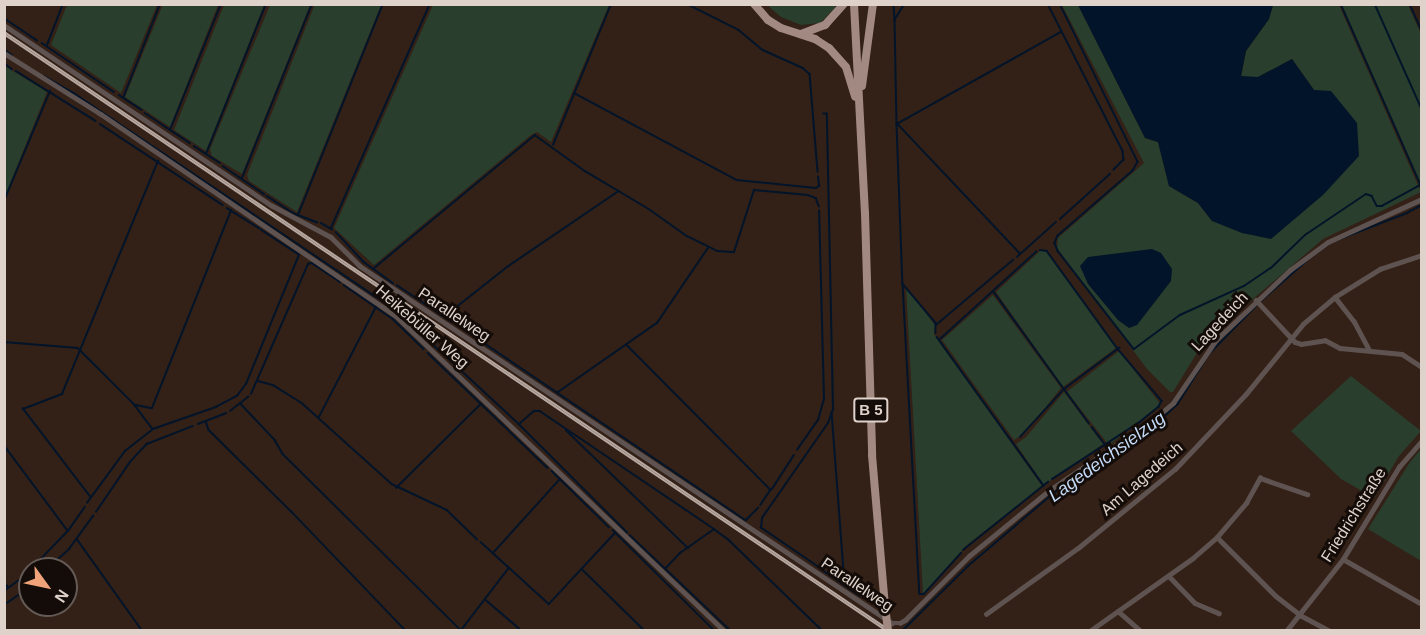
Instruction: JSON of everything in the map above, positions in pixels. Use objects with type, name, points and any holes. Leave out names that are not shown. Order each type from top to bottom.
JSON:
[{"type":"highway","points":[[754,4],[774,24],[821,42],[841,60],[850,74],[859,103]]},
{"type":"highway","points":[[800,34],[825,25],[844,4]]},
{"type":"highway","name":"B 5","points":[[854,4],[872,455],[885,606],[890,627]]},
{"type":"highway","points":[[859,103],[873,4]]},
{"type":"street","name":"Parallelweg","points":[[4,25],[281,211],[331,237],[360,266],[890,627]]},
{"type":"street","name":"Heikebüller Weg","points":[[4,53],[111,121],[395,315],[724,630]]},
{"type":"street","name":"Lagedeich","points":[[890,627],[905,620],[969,556],[1051,489],[1154,419],[1173,402],[1216,340],[1256,300],[1328,242],[1422,198]]},
{"type":"street","name":"Am Lagedeich","points":[[986,614],[1013,592],[1078,548],[1175,469],[1246,394],[1290,338],[1335,297],[1380,269],[1422,255]]},
{"type":"street","points":[[1335,297],[1354,321],[1369,349]]},
{"type":"street","points":[[1256,300],[1290,338],[1301,344],[1325,340],[1340,348],[1402,354],[1422,367]]},
{"type":"street","name":"Friedrichstraße","points":[[1287,630],[1343,559],[1399,466],[1422,441]]},
{"type":"street","points":[[1091,630],[1169,576],[1217,537],[1246,503],[1260,478],[1306,494]]},
{"type":"street","points":[[1217,537],[1276,596],[1300,615],[1328,630]]},
{"type":"street","points":[[1343,559],[1422,604]]},
{"type":"street","points":[[1169,576],[1195,603],[1219,613]]},
{"type":"street","points":[[1118,610],[1140,630]]},
{"type":"green space","points":[[163,4],[218,5],[170,127],[125,97]]},
{"type":"green space","points":[[315,4],[381,5],[297,212],[249,181],[247,175]]},
{"type":"green space","points":[[67,5],[157,5],[121,93],[51,45]]},
{"type":"green space","points":[[224,5],[264,5],[206,151],[174,130]]},
{"type":"green space","points":[[270,5],[310,5],[242,174],[212,156],[210,149]]},
{"type":"green space","points":[[433,5],[609,5],[551,142],[537,132],[531,135],[374,265],[334,228]]},
{"type":"green space","points":[[767,5],[835,5],[835,8],[820,23],[801,25],[781,17]]},
{"type":"green space","points":[[1062,5],[1078,5],[1145,138],[1158,142],[1169,186],[1198,203],[1212,221],[1314,90],[1292,59],[1258,77],[1241,77],[1246,51],[1269,19],[1273,5],[1339,5],[1421,192],[1323,239],[1216,331],[1200,348],[1173,392],[1170,392],[1147,369],[1057,248],[1058,238],[1144,163]]},
{"type":"green space","points":[[1342,5],[1408,5],[1421,34],[1421,184]]},
{"type":"green space","points":[[5,66],[47,92],[5,196]]},
{"type":"green space","points":[[1045,250],[1116,345],[1116,348],[1063,387],[996,292],[1040,251]]},
{"type":"green space","points":[[906,288],[935,325],[934,334],[1042,486],[967,545],[923,594]]},
{"type":"green space","points":[[993,295],[1061,388],[1025,433],[1014,440],[942,340]]},
{"type":"green space","points":[[1119,351],[1161,405],[1109,445],[1067,392]]},
{"type":"green space","points":[[1351,376],[1421,431],[1399,456],[1374,498],[1341,479],[1291,431]]},
{"type":"green space","points":[[1064,392],[1103,444],[1044,485],[1016,444],[1026,437]]},
{"type":"green space","points":[[1421,449],[1421,561],[1368,529],[1410,462]]},
{"type":"water","points":[[1078,5],[1273,5],[1269,19],[1246,51],[1241,76],[1258,77],[1292,59],[1314,90],[1331,91],[1357,123],[1359,156],[1323,195],[1271,239],[1242,233],[1212,221],[1198,203],[1169,186],[1158,142],[1145,138]]},
{"type":"water","points":[[1152,249],[1161,253],[1172,269],[1171,281],[1137,325],[1129,328],[1118,320],[1088,284],[1080,266],[1088,257]]},
{"type":"waterway","points":[[47,45],[63,4]]},
{"type":"waterway","points":[[123,98],[160,4]]},
{"type":"waterway","points":[[170,130],[221,4]]},
{"type":"waterway","points":[[206,154],[266,4]]},
{"type":"waterway","points":[[242,178],[312,4]]},
{"type":"waterway","points":[[298,215],[383,4]]},
{"type":"waterway","points":[[331,228],[430,4]]},
{"type":"waterway","points":[[553,145],[611,4]]},
{"type":"waterway","points":[[687,4],[739,30],[763,50],[803,68],[810,74],[818,172]]},
{"type":"waterway","points":[[905,4],[895,20],[897,124],[903,284],[920,594],[924,594],[961,553]]},
{"type":"waterway","points":[[1048,4],[1123,151],[1124,160],[1114,170]]},
{"type":"waterway","points":[[1060,4],[1138,162],[1133,171],[1058,236],[1055,243],[1058,251],[1134,349]]},
{"type":"waterway","points":[[1341,4],[1421,185]]},
{"type":"waterway","points":[[1375,4],[1422,109]]},
{"type":"waterway","points":[[1410,4],[1422,31]]},
{"type":"waterway","points":[[894,5],[895,19]]},
{"type":"waterway","points":[[4,18],[37,40]]},
{"type":"waterway","points":[[1020,254],[897,124],[1061,32]]},
{"type":"waterway","points":[[42,43],[114,92]]},
{"type":"waterway","points":[[4,49],[12,55]]},
{"type":"waterway","points":[[4,63],[12,69]]},
{"type":"waterway","points":[[16,71],[96,121]]},
{"type":"waterway","points":[[44,76],[74,93],[397,311],[519,424],[627,532]]},
{"type":"waterway","points":[[4,201],[50,91]]},
{"type":"waterway","points":[[574,93],[737,180],[816,188],[819,186],[818,177]]},
{"type":"waterway","points":[[119,95],[142,110]]},
{"type":"waterway","points":[[145,113],[190,143]]},
{"type":"waterway","points":[[818,567],[761,528],[762,518],[828,423],[833,409],[827,114],[824,114]]},
{"type":"waterway","points":[[100,124],[223,205]]},
{"type":"waterway","points":[[373,269],[535,135],[585,171],[649,209],[687,236],[718,251],[734,252],[754,190],[808,195],[816,198],[819,206]]},
{"type":"waterway","points":[[194,146],[220,163]]},
{"type":"waterway","points":[[91,498],[23,409],[62,394],[158,161]]},
{"type":"waterway","points":[[223,166],[264,194]]},
{"type":"waterway","points":[[1060,219],[1110,174]]},
{"type":"waterway","points":[[1134,349],[1180,315],[1244,286],[1271,268],[1305,235],[1366,194],[1372,196],[1377,206],[1382,206],[1422,184]]},
{"type":"waterway","points":[[445,316],[507,267],[619,191]]},
{"type":"waterway","points":[[267,196],[293,213],[317,222]]},
{"type":"waterway","name":"Lagedeichsielzug","points":[[904,629],[968,566],[1055,492],[1158,422],[1177,405],[1209,354],[1262,300],[1310,258],[1332,242],[1422,205]]},
{"type":"waterway","points":[[227,208],[259,228]]},
{"type":"waterway","points":[[136,405],[152,408],[231,210]]},
{"type":"waterway","points":[[797,450],[818,420],[824,399],[819,211]]},
{"type":"waterway","points":[[1017,257],[1056,222]]},
{"type":"waterway","points":[[321,223],[332,229]]},
{"type":"waterway","points":[[4,342],[78,348],[134,404],[153,429],[216,407],[237,396],[246,384],[299,255],[261,230]]},
{"type":"waterway","points":[[336,232],[364,262],[393,283]]},
{"type":"waterway","points":[[558,392],[657,323],[708,248]]},
{"type":"waterway","points":[[1040,250],[1047,251],[1118,349],[1162,401],[1159,407],[1139,423],[1053,479]]},
{"type":"waterway","points":[[940,339],[1036,252]]},
{"type":"waterway","points":[[936,325],[1013,260]]},
{"type":"waterway","points":[[251,394],[308,264],[312,263],[340,282]]},
{"type":"waterway","points":[[903,284],[936,323],[936,333]]},
{"type":"waterway","points":[[344,285],[393,319],[424,349]]},
{"type":"waterway","points":[[397,285],[452,322]]},
{"type":"waterway","points":[[994,292],[1089,423]]},
{"type":"waterway","points":[[319,417],[376,307]]},
{"type":"waterway","points":[[456,324],[746,520],[758,508]]},
{"type":"waterway","points":[[937,337],[1044,486]]},
{"type":"waterway","points":[[627,345],[771,490],[761,505]]},
{"type":"waterway","points":[[1020,437],[1064,389],[1119,348]]},
{"type":"waterway","points":[[428,353],[548,468]]},
{"type":"waterway","points":[[258,381],[273,385],[302,403],[392,484],[447,510],[477,539]]},
{"type":"waterway","points":[[230,411],[248,397]]},
{"type":"waterway","points":[[241,404],[275,440],[283,454],[461,630]]},
{"type":"waterway","points":[[396,488],[480,405]]},
{"type":"waterway","points":[[519,424],[534,411],[540,411],[714,529],[729,540],[822,630]]},
{"type":"waterway","points":[[832,412],[845,584]]},
{"type":"waterway","points":[[198,424],[226,413]]},
{"type":"waterway","points":[[206,421],[209,430],[292,512],[405,630]]},
{"type":"waterway","points":[[96,512],[130,462],[147,444],[193,426]]},
{"type":"waterway","points":[[1092,427],[1104,443]]},
{"type":"waterway","points":[[87,503],[125,451],[152,430]]},
{"type":"waterway","points":[[566,430],[688,548]]},
{"type":"waterway","points":[[4,445],[68,531]]},
{"type":"waterway","points":[[772,489],[794,455]]},
{"type":"waterway","points":[[552,471],[609,527]]},
{"type":"waterway","points":[[494,552],[560,479]]},
{"type":"waterway","points":[[963,550],[1048,482]]},
{"type":"waterway","points":[[43,557],[68,531],[85,507]]},
{"type":"waterway","points":[[60,557],[69,549],[93,516]]},
{"type":"waterway","points":[[613,530],[714,630]]},
{"type":"waterway","points":[[666,568],[680,553],[713,530]]},
{"type":"waterway","points":[[481,542],[549,604],[615,533]]},
{"type":"waterway","points":[[630,535],[730,630]]},
{"type":"waterway","points":[[77,539],[142,630]]},
{"type":"waterway","points":[[462,629],[508,569]]},
{"type":"waterway","points":[[821,569],[860,596]]},
{"type":"waterway","points":[[583,570],[644,630]]},
{"type":"waterway","points":[[4,591],[18,581]]},
{"type":"waterway","points":[[4,582],[8,587]]},
{"type":"waterway","points":[[7,603],[18,595]]},
{"type":"waterway","points":[[486,600],[521,630]]},
{"type":"railway","points":[[4,33],[887,630]]}]
